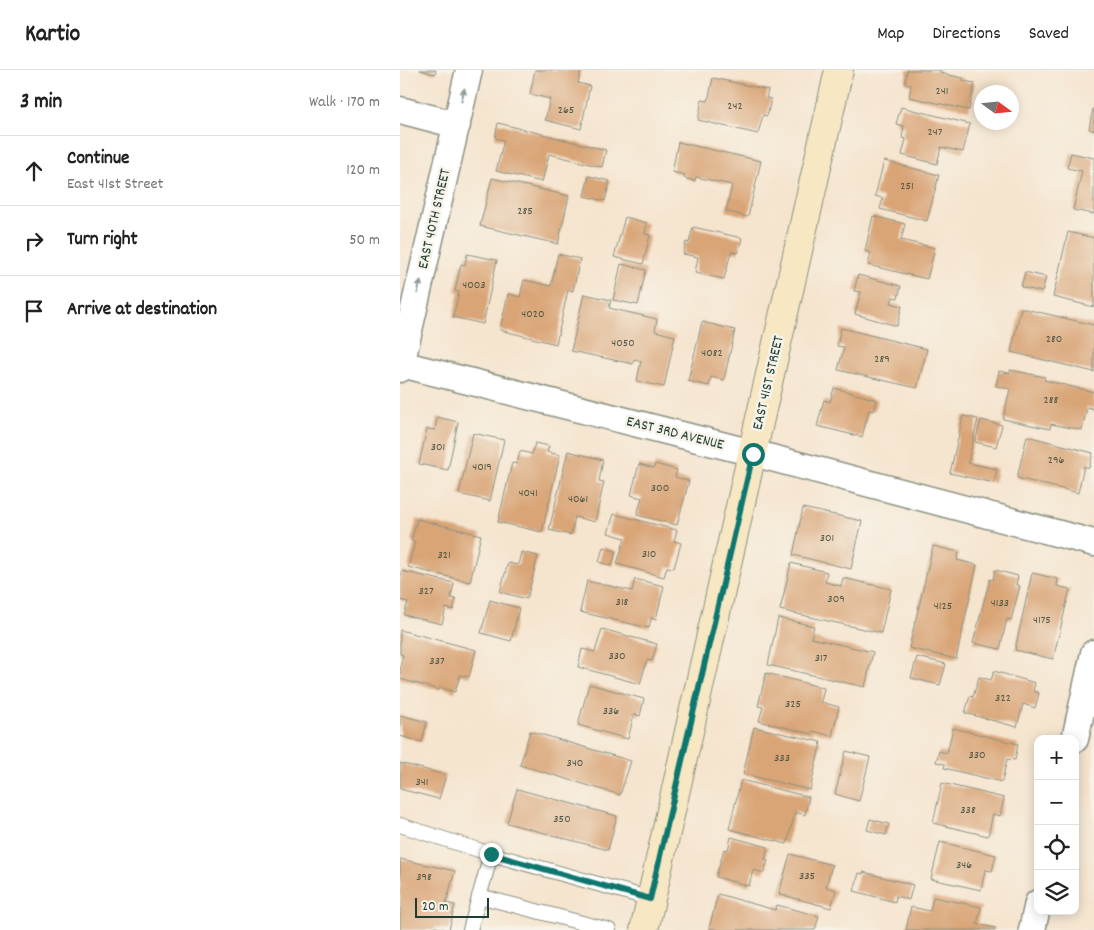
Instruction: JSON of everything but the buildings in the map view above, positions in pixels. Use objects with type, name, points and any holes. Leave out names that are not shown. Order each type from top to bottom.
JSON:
[{"type":"street","name":"EAST 40TH STREET","points":[[401,366],[469,70]]},
{"type":"street","name":"EAST 41ST STREET","points":[[644,930],[839,70]]},
{"type":"street","points":[[400,110],[457,125]]},
{"type":"street","name":"EAST 3RD AVENUE","points":[[401,366],[753,454],[1094,543]]},
{"type":"street","points":[[1076,735],[1094,653]]},
{"type":"street","points":[[1032,930],[1035,915]]},
{"type":"lane","points":[[400,825],[491,854],[650,899]]},
{"type":"lane","points":[[470,930],[491,854]]},
{"type":"lane","points":[[479,896],[609,930]]},
{"type":"route","points":[[491,854],[650,899],[753,454]]}]
